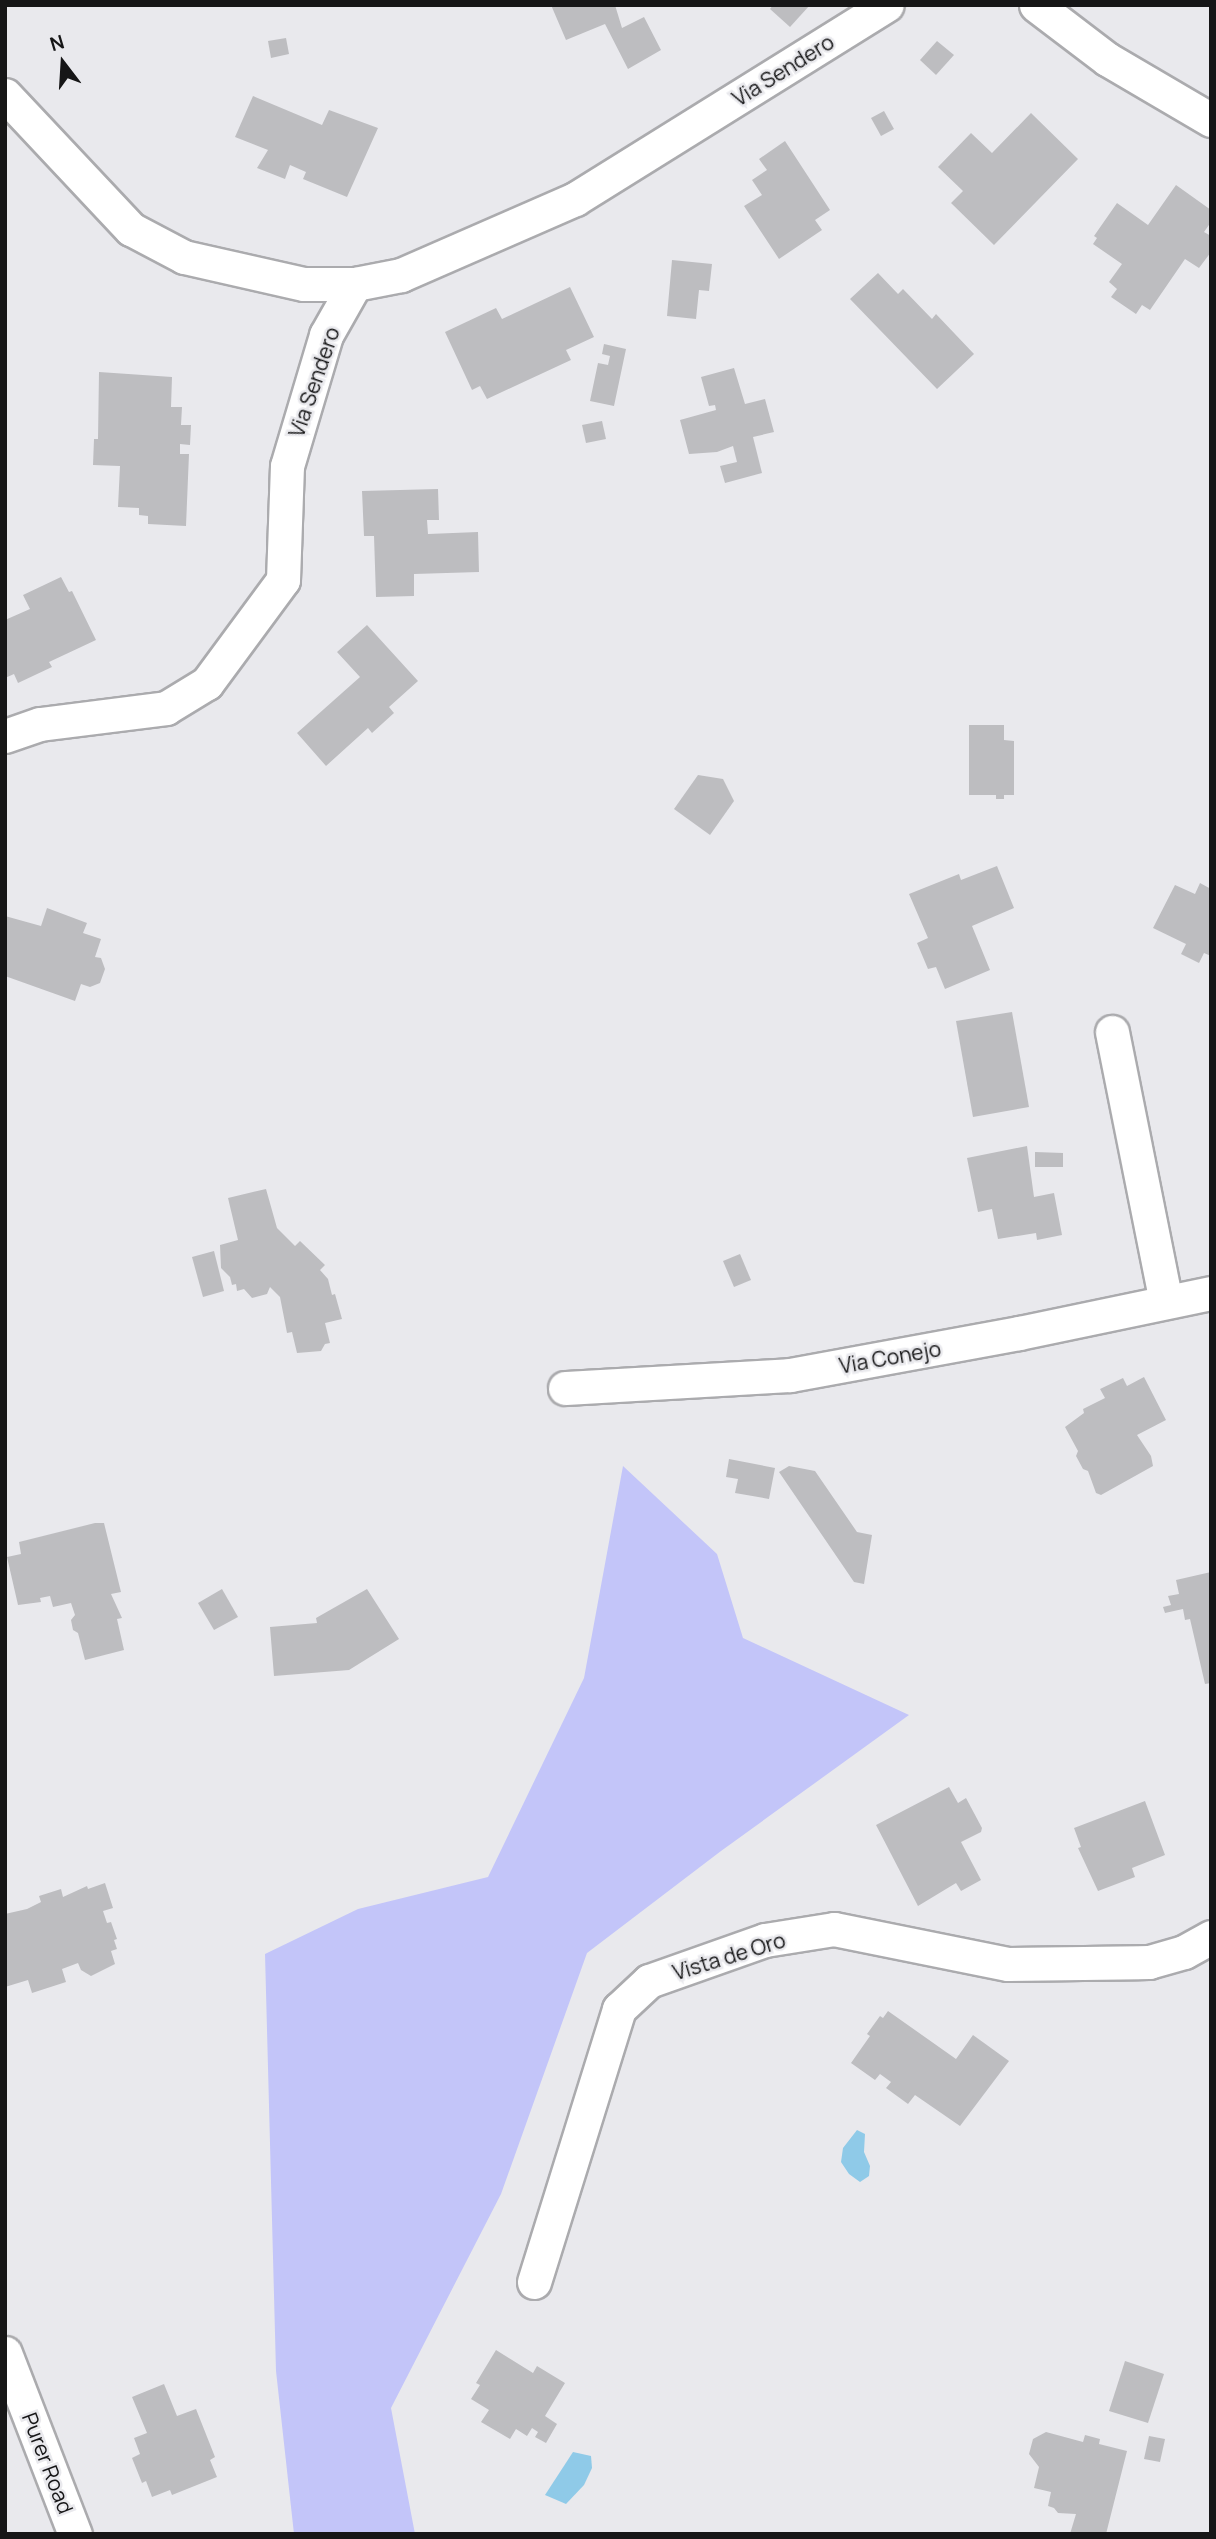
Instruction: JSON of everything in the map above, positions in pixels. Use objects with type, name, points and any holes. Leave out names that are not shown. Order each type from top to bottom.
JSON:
[{"type":"street","name":"Via Sendero","points":[[5,736],[40,724],[166,708],[207,683],[283,580],[286,466],[326,335],[355,284],[401,275],[575,199],[887,5]]},
{"type":"street","points":[[1036,5],[1107,59],[1211,120]]},
{"type":"street","points":[[5,95],[131,229],[184,257],[303,284],[355,284]]},
{"type":"street","points":[[1112,1032],[1166,1302]]},
{"type":"street","name":"Via Conejo","points":[[565,1388],[790,1375],[1019,1334],[1211,1293]]},
{"type":"street","name":"Vista de Oro","points":[[534,2282],[619,2009],[649,1981],[765,1940],[834,1929],[1008,1964],[1149,1962],[1184,1952],[1211,1937]]},
{"type":"street","name":"Purer Road","points":[[5,2353],[75,2534]]},
{"type":"shaded area","points":[[623,1466],[717,1554],[743,1638],[909,1715],[721,1851],[587,1953],[501,2194],[391,2408],[415,2534],[294,2534],[276,2371],[265,1954],[358,1909],[488,1877],[584,1678]]},
{"type":"shaded area","points":[[857,2130],[865,2134],[864,2152],[870,2166],[869,2176],[860,2182],[849,2174],[841,2162],[843,2148]]},
{"type":"shaded area","points":[[573,2452],[591,2456],[592,2468],[584,2485],[566,2504],[545,2495]]},
{"type":"building","points":[[551,5],[615,5],[622,28],[644,17],[661,50],[628,69],[605,24],[566,40]]},
{"type":"building","points":[[773,5],[810,5],[790,27],[770,9]]},
{"type":"building","points":[[286,38],[289,54],[271,58],[268,41]]},
{"type":"building","points":[[937,41],[954,55],[936,75],[920,60]]},
{"type":"building","points":[[253,96],[322,125],[329,110],[378,128],[347,197],[303,179],[306,172],[290,165],[285,179],[257,168],[268,150],[235,137]]},
{"type":"building","points":[[884,111],[894,129],[881,136],[871,118]]},
{"type":"building","points":[[1031,113],[1078,159],[994,245],[951,203],[963,191],[938,167],[971,133],[992,153]]},
{"type":"building","points":[[785,141],[830,210],[815,220],[822,230],[779,259],[744,206],[762,195],[752,180],[767,170],[759,159]]},
{"type":"building","points":[[1176,185],[1211,210],[1211,222],[1204,232],[1211,236],[1211,252],[1199,268],[1185,259],[1150,310],[1142,305],[1136,314],[1111,297],[1117,289],[1109,282],[1122,264],[1093,244],[1097,238],[1094,236],[1117,203],[1148,225]]},
{"type":"building","points":[[672,260],[712,264],[709,291],[699,290],[696,319],[667,316]]},
{"type":"building","points":[[878,273],[898,294],[903,289],[932,319],[936,314],[974,354],[937,389],[850,299]]},
{"type":"building","points":[[570,287],[594,337],[566,350],[571,360],[487,399],[480,386],[472,390],[445,332],[496,308],[502,319]]},
{"type":"building","points":[[604,344],[626,349],[614,406],[590,401],[598,363],[608,365],[610,356],[602,354]]},
{"type":"building","points":[[734,368],[745,404],[765,399],[774,432],[753,437],[762,473],[725,483],[720,466],[737,462],[733,446],[717,452],[689,454],[680,420],[716,410],[715,405],[709,406],[701,377]]},
{"type":"building","points":[[99,372],[172,377],[171,407],[182,407],[181,425],[191,425],[190,445],[180,444],[180,454],[189,454],[186,526],[148,524],[148,516],[139,515],[139,508],[118,507],[120,466],[93,465],[94,439],[98,439]]},
{"type":"building","points":[[602,421],[606,439],[586,443],[582,425]]},
{"type":"building","points":[[438,489],[439,520],[427,520],[428,534],[478,532],[479,572],[414,574],[414,596],[376,597],[374,536],[364,536],[362,491]]},
{"type":"building","points":[[61,577],[69,592],[72,591],[96,640],[49,662],[52,667],[18,683],[14,674],[5,678],[5,620],[30,609],[23,595]]},
{"type":"building","points":[[367,625],[418,681],[389,707],[394,713],[372,733],[368,728],[326,766],[297,733],[360,677],[337,652]]},
{"type":"building","points":[[969,725],[1004,725],[1004,740],[1014,741],[1014,795],[1004,795],[1004,799],[996,799],[996,795],[969,795]]},
{"type":"building","points":[[698,775],[723,779],[734,801],[710,835],[674,809]]},
{"type":"building","points":[[997,866],[1014,908],[972,926],[990,970],[945,989],[936,967],[928,969],[917,943],[928,938],[909,894],[959,874],[961,880]]},
{"type":"building","points":[[1200,883],[1211,889],[1211,956],[1204,953],[1199,963],[1181,954],[1186,944],[1153,928],[1175,885],[1195,894]]},
{"type":"building","points":[[47,908],[87,923],[83,933],[101,939],[95,957],[101,958],[105,969],[100,983],[90,987],[81,984],[75,1001],[5,976],[5,916],[41,926]]},
{"type":"building","points":[[1012,1012],[1029,1107],[973,1117],[956,1021]]},
{"type":"building","points":[[1027,1146],[1034,1197],[1054,1193],[1062,1235],[1037,1240],[1036,1233],[998,1239],[992,1209],[978,1212],[967,1158]]},
{"type":"building","points":[[1035,1152],[1063,1153],[1063,1167],[1035,1167]]},
{"type":"building","points":[[266,1189],[277,1228],[295,1246],[300,1241],[325,1265],[320,1270],[328,1279],[332,1295],[335,1294],[342,1319],[325,1323],[330,1343],[325,1344],[321,1351],[297,1353],[292,1332],[287,1333],[280,1297],[270,1287],[267,1294],[252,1298],[244,1289],[237,1291],[236,1284],[232,1285],[230,1277],[221,1268],[220,1245],[238,1240],[228,1198]]},
{"type":"building","points":[[214,1251],[224,1291],[203,1297],[192,1257]]},
{"type":"building","points":[[740,1254],[751,1280],[734,1287],[723,1261]]},
{"type":"building","points":[[1144,1377],[1166,1420],[1137,1435],[1151,1456],[1153,1466],[1101,1495],[1096,1493],[1088,1471],[1083,1469],[1076,1456],[1078,1451],[1065,1427],[1084,1413],[1083,1409],[1105,1398],[1100,1389],[1123,1378],[1127,1386]]},
{"type":"building","points":[[729,1459],[775,1468],[769,1499],[735,1493],[738,1479],[726,1477]]},
{"type":"building","points":[[789,1466],[815,1471],[857,1532],[872,1535],[864,1584],[854,1582],[779,1472]]},
{"type":"building","points":[[104,1523],[121,1592],[111,1594],[122,1618],[117,1619],[124,1650],[85,1660],[78,1633],[73,1630],[71,1620],[75,1615],[71,1603],[53,1607],[50,1596],[40,1598],[41,1602],[18,1605],[7,1557],[21,1554],[19,1542]]},
{"type":"building","points":[[1211,1572],[1211,1683],[1205,1684],[1190,1619],[1185,1620],[1183,1609],[1165,1613],[1163,1607],[1171,1605],[1168,1596],[1179,1594],[1176,1580]]},
{"type":"building","points":[[222,1589],[238,1617],[214,1630],[198,1603]]},
{"type":"building","points":[[367,1589],[399,1639],[349,1670],[274,1676],[270,1627],[317,1623],[316,1618]]},
{"type":"building","points":[[949,1787],[958,1803],[966,1798],[982,1828],[981,1832],[961,1842],[981,1880],[961,1891],[956,1883],[918,1906],[876,1825]]},
{"type":"building","points":[[1145,1801],[1165,1855],[1132,1868],[1135,1877],[1098,1891],[1078,1848],[1081,1847],[1074,1828]]},
{"type":"building","points":[[105,1883],[113,1908],[103,1911],[107,1923],[111,1922],[117,1939],[114,1940],[117,1949],[111,1951],[115,1964],[91,1976],[81,1970],[78,1963],[62,1969],[66,1982],[32,1993],[28,1980],[5,1987],[5,1914],[27,1909],[41,1902],[39,1896],[61,1889],[63,1897],[87,1886],[88,1889]]},
{"type":"building","points":[[888,2011],[956,2059],[973,2035],[1009,2061],[960,2126],[915,2095],[908,2104],[886,2088],[891,2082],[880,2074],[875,2080],[851,2063],[870,2036],[867,2034],[880,2016],[883,2018]]},
{"type":"building","points":[[496,2350],[533,2373],[537,2366],[565,2383],[545,2416],[557,2424],[546,2443],[535,2437],[538,2432],[532,2428],[527,2436],[516,2429],[510,2439],[481,2422],[489,2410],[471,2399],[480,2385],[476,2383]]},
{"type":"building","points":[[1125,2361],[1164,2374],[1148,2423],[1109,2411]]},
{"type":"building","points":[[164,2384],[177,2416],[196,2409],[215,2457],[210,2460],[217,2477],[172,2495],[170,2490],[152,2497],[146,2481],[142,2483],[132,2458],[140,2454],[134,2438],[147,2433],[132,2397]]},
{"type":"building","points":[[1046,2432],[1083,2442],[1085,2435],[1100,2439],[1099,2444],[1127,2451],[1106,2534],[1070,2534],[1076,2514],[1058,2513],[1048,2506],[1051,2492],[1034,2488],[1039,2467],[1029,2454],[1033,2439]]},
{"type":"building","points":[[1149,2436],[1165,2439],[1160,2462],[1144,2459]]}]
